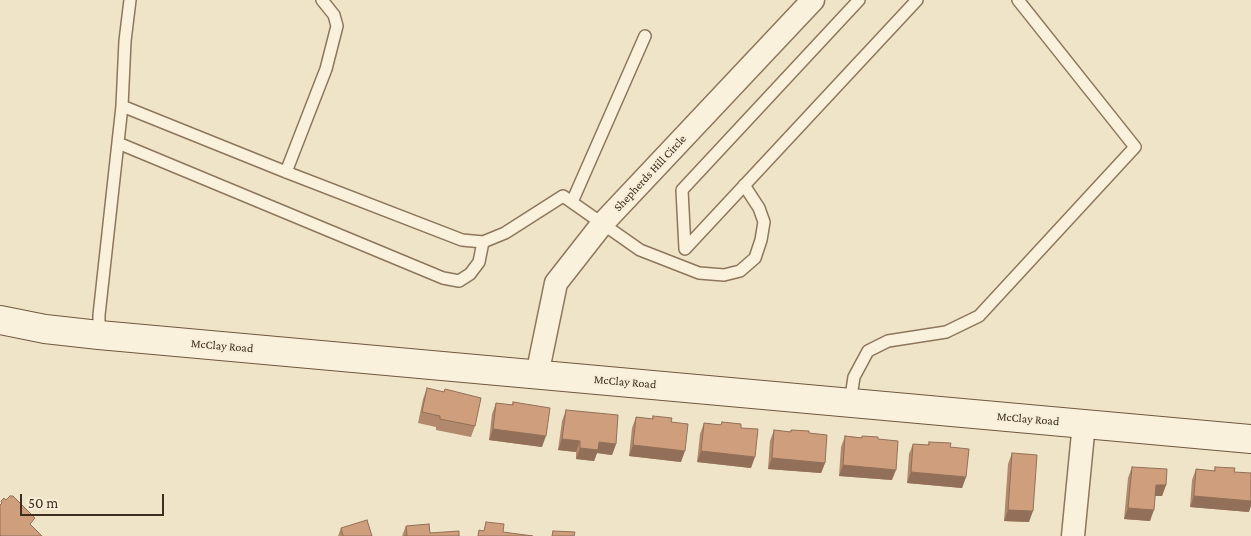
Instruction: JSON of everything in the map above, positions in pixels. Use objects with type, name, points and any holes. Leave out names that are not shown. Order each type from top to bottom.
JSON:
[{"type":"main road","name":"McClay Road","points":[[0,320],[46,329],[98,335],[1251,438]]},
{"type":"street","name":"Shepherds Hill Circle","points":[[537,375],[556,284],[603,223],[814,0]]},
{"type":"street","points":[[1073,536],[1084,423]]},
{"type":"lane","points":[[98,335],[122,106],[125,41],[130,0]]},
{"type":"lane","points":[[286,172],[326,69],[337,26],[334,15],[322,0]]},
{"type":"lane","points":[[685,249],[682,190],[859,0]]},
{"type":"lane","points":[[673,264],[917,0]]},
{"type":"lane","points":[[850,403],[854,377],[868,351],[888,341],[946,332],[979,316],[1135,147],[1018,0]]},
{"type":"lane","points":[[572,202],[645,36]]},
{"type":"lane","points":[[122,106],[462,240],[483,242],[505,233],[563,196],[640,250],[698,273],[724,276],[740,271],[755,258],[764,222],[759,208],[744,185]]},
{"type":"lane","points":[[118,143],[443,278],[459,281],[470,274],[479,262],[483,242]]},
{"type":"building","points":[[427,388],[444,392],[445,389],[481,398],[475,426],[440,419],[440,416],[422,412]]},
{"type":"building","points":[[513,402],[550,408],[546,436],[493,429],[496,403],[513,405]]},
{"type":"building","points":[[566,410],[618,415],[616,444],[599,442],[598,450],[580,448],[580,441],[562,439]]},
{"type":"building","points":[[653,416],[672,418],[671,422],[688,424],[685,451],[633,445],[636,417],[653,419]]},
{"type":"building","points":[[722,422],[741,424],[741,428],[758,429],[755,457],[701,451],[704,423],[721,425]]},
{"type":"building","points":[[774,430],[791,432],[791,430],[809,431],[809,433],[827,435],[825,463],[772,458]]},
{"type":"building","points":[[845,436],[878,437],[878,439],[898,441],[896,470],[843,465]]},
{"type":"building","points":[[929,442],[951,443],[950,447],[969,449],[966,477],[911,472],[913,444],[929,445]]},
{"type":"building","points":[[1012,453],[1037,455],[1033,511],[1008,510]]},
{"type":"building","points":[[1132,467],[1167,469],[1166,485],[1156,485],[1154,510],[1128,508]]},
{"type":"building","points":[[1215,467],[1235,468],[1234,472],[1251,473],[1251,501],[1194,496],[1196,469],[1215,471]]},
{"type":"building","points":[[13,496],[35,518],[30,524],[42,536],[0,535],[1,501],[4,498],[6,500]]},
{"type":"building","points":[[367,520],[372,536],[343,536],[341,528]]},
{"type":"building","points":[[486,522],[504,524],[503,532],[533,536],[478,536],[479,530],[484,531]]},
{"type":"building","points":[[429,524],[430,533],[459,531],[459,536],[407,536],[406,526]]},
{"type":"building","points":[[553,531],[575,532],[574,536],[552,536]]}]
